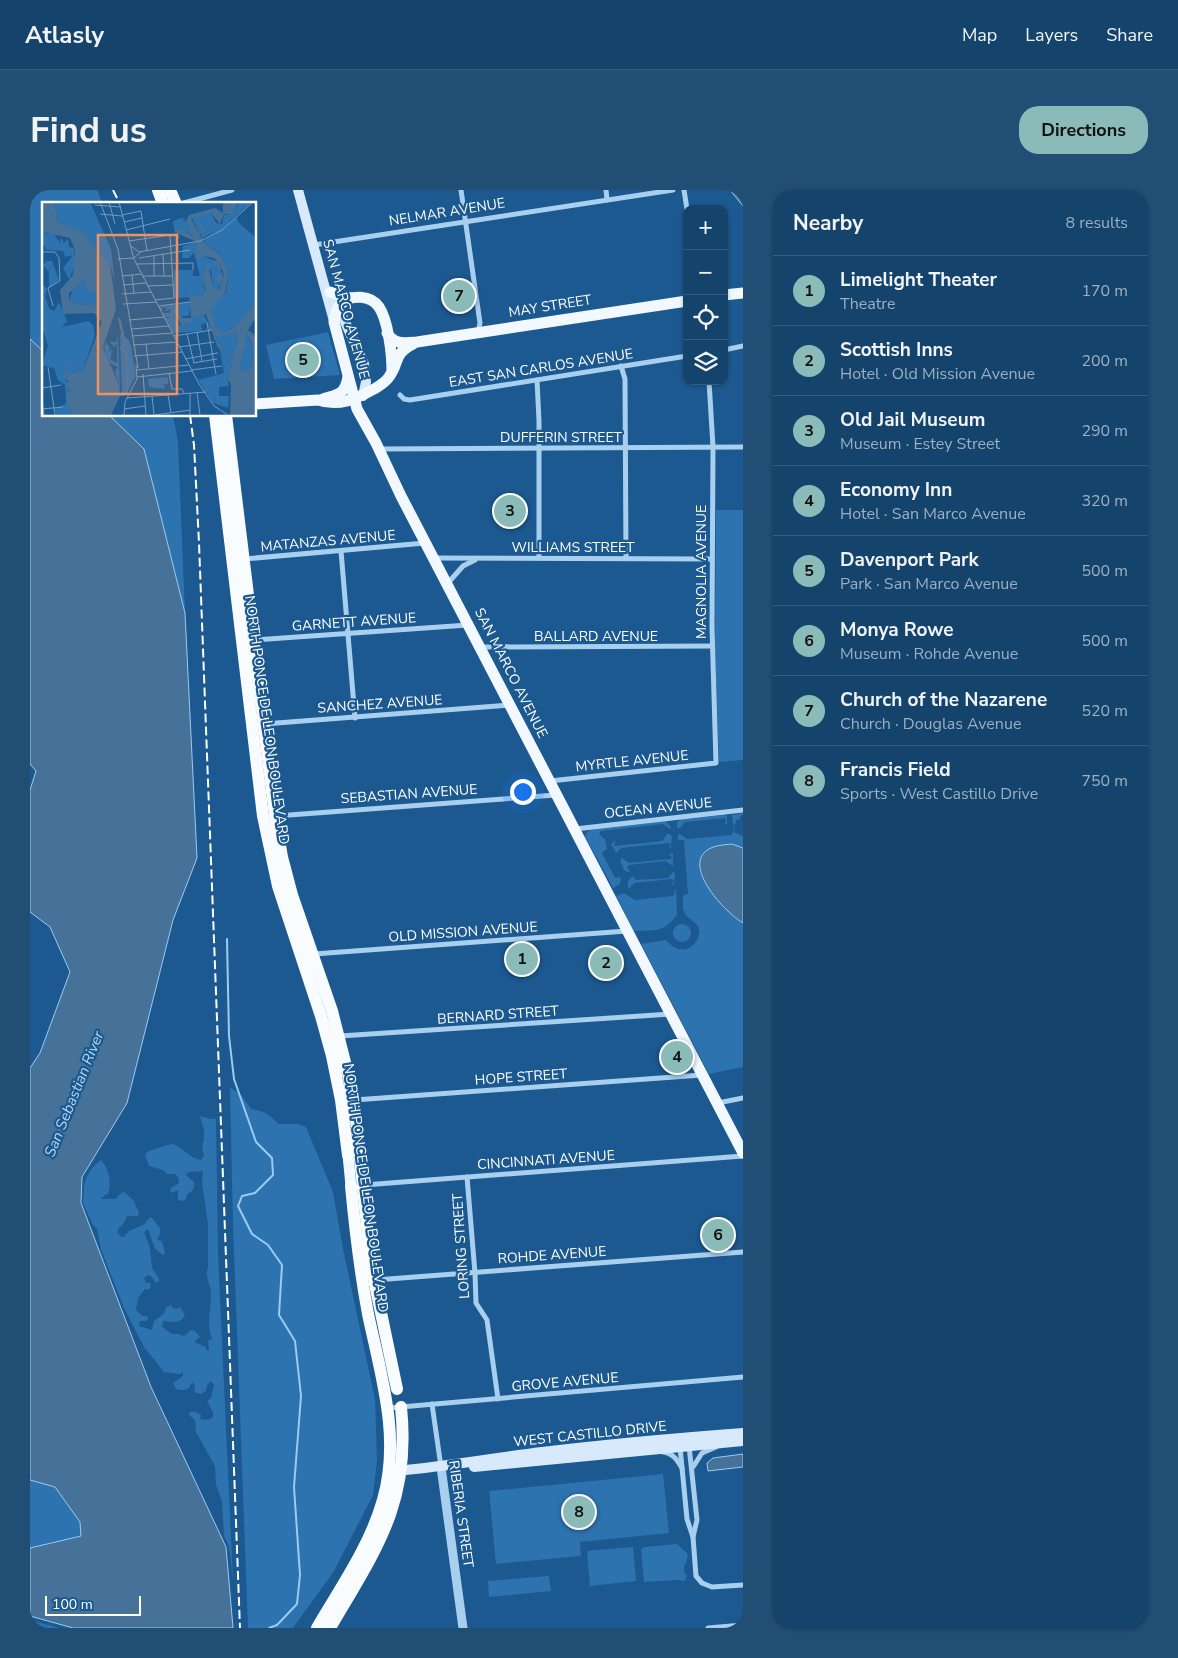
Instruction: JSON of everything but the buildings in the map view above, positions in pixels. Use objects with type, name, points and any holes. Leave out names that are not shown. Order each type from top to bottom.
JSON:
[{"type":"highway","points":[[158,190],[162,202]]},
{"type":"highway","points":[[170,190],[175,202]]},
{"type":"highway","name":"NORTH PONCE DE LEON BOULEVARD","points":[[214,416],[237,560],[278,886],[306,955],[333,1037],[347,1100],[368,1281],[395,1408],[391,1440],[395,1471],[391,1514],[380,1542],[330,1628]]},
{"type":"highway","name":"NORTH PONCE DE LEON BOULEVARD","points":[[226,416],[237,560]]},
{"type":"highway","name":"NORTH PONCE DE LEON BOULEVARD","points":[[347,1100],[348,1155]]},
{"type":"highway","name":"NORTH PONCE DE LEON BOULEVARD","points":[[368,1281],[397,1389]]},
{"type":"highway","name":"NORTH PONCE DE LEON BOULEVARD","points":[[317,1628],[371,1533],[395,1471]]},
{"type":"main road","name":"SAN MARCO AVENUE","points":[[298,190],[328,290],[334,322],[348,373],[363,394],[356,409],[365,422],[401,496],[448,583],[468,625],[743,1154]]},
{"type":"main road","points":[[328,290],[351,298]]},
{"type":"main road","points":[[318,400],[325,403],[363,394],[366,382],[364,364],[339,307],[328,290]]},
{"type":"main road","points":[[728,294],[743,292]]},
{"type":"main road","points":[[334,322],[335,314],[339,307],[351,298],[361,297],[375,301],[382,312],[392,371]]},
{"type":"main road","name":"MAY STREET","points":[[387,333],[397,342],[417,342],[479,328],[683,302]]},
{"type":"main road","name":"MAY STREET","points":[[363,394],[388,379],[401,351],[417,342]]},
{"type":"main road","points":[[256,404],[318,400],[340,393],[346,386],[348,373]]},
{"type":"main road","name":"NORTH PONCE DE LEON BOULEVARD","points":[[348,1155],[357,1185]]},
{"type":"main road","name":"NORTH PONCE DE LEON BOULEVARD","points":[[395,1408],[397,1389]]},
{"type":"main road","name":"WEST CASTILLO DRIVE","points":[[441,1467],[459,1469],[645,1450],[743,1433]]},
{"type":"main road","name":"WEST CASTILLO DRIVE","points":[[395,1471],[441,1467],[458,1463],[544,1452],[684,1442],[738,1442]]},
{"type":"street","points":[[187,202],[232,190]]},
{"type":"street","points":[[461,190],[479,328]]},
{"type":"street","points":[[606,190],[607,200]]},
{"type":"street","name":"NELMAR AVENUE","points":[[313,245],[673,190]]},
{"type":"street","points":[[684,190],[686,205]]},
{"type":"street","points":[[728,349],[743,346]]},
{"type":"street","name":"EAST SAN CARLOS AVENUE","points":[[400,395],[404,399],[410,400],[683,357]]},
{"type":"street","points":[[621,366],[625,379],[626,558]]},
{"type":"street","points":[[537,380],[539,558]]},
{"type":"street","name":"MAGNOLIA AVENUE","points":[[709,385],[714,447],[712,646],[716,763]]},
{"type":"street","name":"DUFFERIN STREET","points":[[379,449],[743,447]]},
{"type":"street","name":"MATANZAS AVENUE","points":[[237,560],[427,543]]},
{"type":"street","points":[[341,551],[355,718]]},
{"type":"street","name":"WILLIAMS STREET","points":[[435,558],[712,559]]},
{"type":"street","points":[[448,583],[463,566],[477,559]]},
{"type":"street","name":"GARNETT AVENUE","points":[[247,641],[468,625]]},
{"type":"street","name":"BALLARD AVENUE","points":[[480,647],[712,646]]},
{"type":"street","name":"SANCHEZ AVENUE","points":[[257,724],[511,705]]},
{"type":"street","name":"MYRTLE AVENUE","points":[[550,781],[716,763]]},
{"type":"street","name":"SEBASTIAN AVENUE","points":[[269,816],[557,795]]},
{"type":"street","name":"OCEAN AVENUE","points":[[575,829],[743,810]]},
{"type":"street","name":"OLD MISSION AVENUE","points":[[306,955],[628,931]]},
{"type":"street","name":"BERNARD STREET","points":[[333,1037],[671,1014]]},
{"type":"street","name":"HOPE STREET","points":[[347,1100],[702,1074]]},
{"type":"street","points":[[717,1103],[743,1098]]},
{"type":"street","name":"CINCINNATI AVENUE","points":[[357,1185],[743,1154]]},
{"type":"street","name":"LORING STREET","points":[[467,1177],[476,1303],[486,1320],[498,1399]]},
{"type":"street","name":"ROHDE AVENUE","points":[[368,1281],[743,1252]]},
{"type":"street","name":"GROVE AVENUE","points":[[395,1408],[743,1377]]},
{"type":"street","name":"RIBERIA STREET","points":[[432,1404],[463,1628]]},
{"type":"street","points":[[684,1442],[692,1467],[697,1520],[693,1537]]},
{"type":"street","points":[[684,1442],[683,1469],[687,1519],[693,1537],[695,1572],[702,1583],[712,1587],[743,1585]]},
{"type":"street","points":[[692,1467],[706,1450],[738,1442]]},
{"type":"street","points":[[645,1450],[667,1452],[673,1456],[683,1469]]},
{"type":"street","points":[[708,1628],[743,1625]]},
{"type":"shaded area","points":[[30,190],[97,190],[102,202],[42,202],[42,350],[30,339]]},
{"type":"shaded area","points":[[328,332],[340,375],[274,379],[266,345]]},
{"type":"shaded area","points":[[110,416],[173,416],[178,442],[185,613],[144,449]]},
{"type":"shaded area","points":[[716,510],[743,510],[743,760],[719,762],[715,646]]},
{"type":"shaded area","points":[[743,813],[734,824],[735,833],[743,836],[743,848],[740,846],[699,870],[723,906],[743,923],[743,1067],[709,1074],[641,944],[666,940],[675,948],[687,949],[694,944],[698,937],[699,929],[685,914],[683,908],[683,895],[688,894],[684,840],[678,840],[678,835],[680,834],[687,839],[731,835],[734,832],[732,815]]},
{"type":"shaded area","points":[[725,815],[727,817],[727,824],[725,824],[725,818],[685,822],[680,828],[677,828],[677,822],[681,819]]},
{"type":"shaded area","points":[[666,821],[671,827],[670,829],[663,824],[601,831],[599,834],[605,839],[607,849],[602,853],[615,878],[621,878],[620,884],[613,888],[585,836],[587,832],[592,829]]},
{"type":"shaded area","points":[[668,833],[672,836],[671,848],[669,848],[670,843],[621,848],[616,853],[611,844],[616,840],[615,846],[662,841]]},
{"type":"shaded area","points":[[672,853],[673,866],[665,861],[629,865],[627,867],[630,871],[628,872],[624,870],[620,861],[622,858],[629,863],[670,859],[672,857],[669,854]]},
{"type":"shaded area","points":[[673,872],[675,873],[674,885],[672,885],[674,881],[672,879],[634,883],[628,888],[628,881],[633,876],[636,880],[668,878]]},
{"type":"shaded area","points":[[676,890],[677,915],[663,928],[654,930],[634,931],[616,896],[624,893],[635,900],[673,896],[675,893],[673,891]]},
{"type":"shaded area","points":[[682,924],[688,927],[691,933],[688,939],[682,942],[676,939],[673,933],[676,927]]},
{"type":"shaded area","points":[[230,1087],[242,1096],[251,1109],[266,1114],[278,1124],[298,1124],[306,1127],[333,1192],[343,1249],[375,1399],[377,1461],[373,1495],[334,1571],[293,1628],[248,1628],[233,1225]]},
{"type":"shaded area","points":[[200,1116],[216,1119],[218,1254],[233,1581],[229,1546],[224,1536],[222,1501],[216,1485],[215,1466],[196,1432],[195,1420],[189,1415],[190,1412],[199,1413],[201,1415],[200,1419],[205,1420],[213,1417],[213,1412],[207,1401],[211,1398],[214,1385],[211,1381],[207,1385],[206,1391],[201,1394],[194,1392],[195,1385],[192,1382],[186,1390],[176,1389],[173,1383],[183,1376],[183,1372],[180,1374],[164,1372],[144,1347],[124,1308],[101,1249],[97,1229],[93,1225],[83,1203],[84,1186],[87,1176],[101,1160],[108,1172],[110,1185],[108,1194],[101,1199],[116,1199],[124,1192],[134,1201],[139,1213],[138,1216],[127,1216],[117,1232],[121,1237],[145,1224],[151,1217],[160,1228],[157,1240],[162,1241],[165,1253],[163,1255],[155,1249],[148,1229],[144,1232],[150,1248],[152,1268],[159,1281],[156,1283],[148,1275],[144,1278],[146,1283],[150,1283],[151,1286],[149,1290],[145,1289],[138,1298],[136,1310],[142,1316],[147,1316],[148,1319],[140,1321],[139,1326],[152,1330],[154,1321],[163,1314],[166,1307],[171,1305],[177,1309],[180,1307],[185,1315],[183,1318],[176,1322],[163,1321],[162,1327],[172,1334],[183,1336],[190,1330],[195,1331],[200,1337],[194,1342],[209,1350],[208,1340],[212,1339],[209,1322],[211,1292],[207,1275],[208,1224],[202,1183],[203,1171],[186,1174],[194,1182],[194,1188],[187,1194],[186,1199],[183,1201],[178,1200],[178,1190],[172,1193],[170,1191],[171,1188],[179,1183],[178,1177],[175,1174],[167,1174],[163,1170],[149,1166],[145,1154],[171,1144],[176,1145],[194,1158],[201,1160],[204,1156],[202,1147],[204,1130]]},
{"type":"shaded area","points":[[663,1474],[669,1533],[580,1542],[581,1556],[496,1564],[489,1491]]},
{"type":"shaded area","points":[[30,1480],[55,1487],[80,1522],[81,1536],[30,1548]]},
{"type":"shaded area","points":[[677,1544],[688,1554],[684,1566],[684,1573],[687,1575],[685,1581],[644,1582],[641,1549],[644,1547]]},
{"type":"shaded area","points":[[633,1547],[636,1581],[590,1586],[587,1551]]},
{"type":"shaded area","points":[[549,1576],[551,1591],[489,1597],[488,1581]]},
{"type":"shaded area","points":[[30,1620],[59,1628],[30,1628]]},
{"type":"water","points":[[730,190],[743,190],[743,206]]},
{"type":"water","name":"San Sebastian River","points":[[30,339],[42,350],[42,416],[110,416],[144,449],[185,613],[197,858],[173,920],[127,1103],[82,1177],[81,1203],[151,1387],[226,1547],[233,1628],[73,1628],[30,1616],[30,1548],[81,1536],[80,1522],[55,1487],[30,1480],[30,1068],[40,1053],[70,972],[50,927],[30,912],[30,790],[36,771],[30,764]]},
{"type":"water","points":[[732,844],[743,848],[743,923],[718,901],[704,879],[700,868],[701,859],[706,851],[715,846]]},
{"type":"water","points":[[743,1454],[743,1467],[708,1471],[707,1463],[713,1458]]},
{"type":"waterway","points":[[227,939],[229,1036],[234,1079],[256,1142],[272,1158],[273,1175],[255,1193],[242,1196],[238,1206],[252,1234],[268,1245],[282,1265],[279,1315],[295,1341],[301,1396],[294,1487],[300,1575],[297,1604],[277,1625],[269,1628]]},
{"type":"railway","points":[[113,190],[119,202]]},
{"type":"railway","points":[[190,416],[194,445],[199,543],[240,1628]]},
{"type":"place","name":"Church of the Nazarene","points":[[459,296]]},
{"type":"place","name":"Davenport Park","points":[[303,360]]},
{"type":"place","name":"Old Jail Museum","points":[[510,511]]},
{"type":"place","name":"Limelight Theater","points":[[522,959]]},
{"type":"place","name":"Scottish Inns","points":[[606,963]]},
{"type":"place","name":"Economy Inn","points":[[677,1057]]},
{"type":"place","name":"Monya Rowe","points":[[718,1235]]},
{"type":"place","name":"Francis Field","points":[[579,1512]]}]
